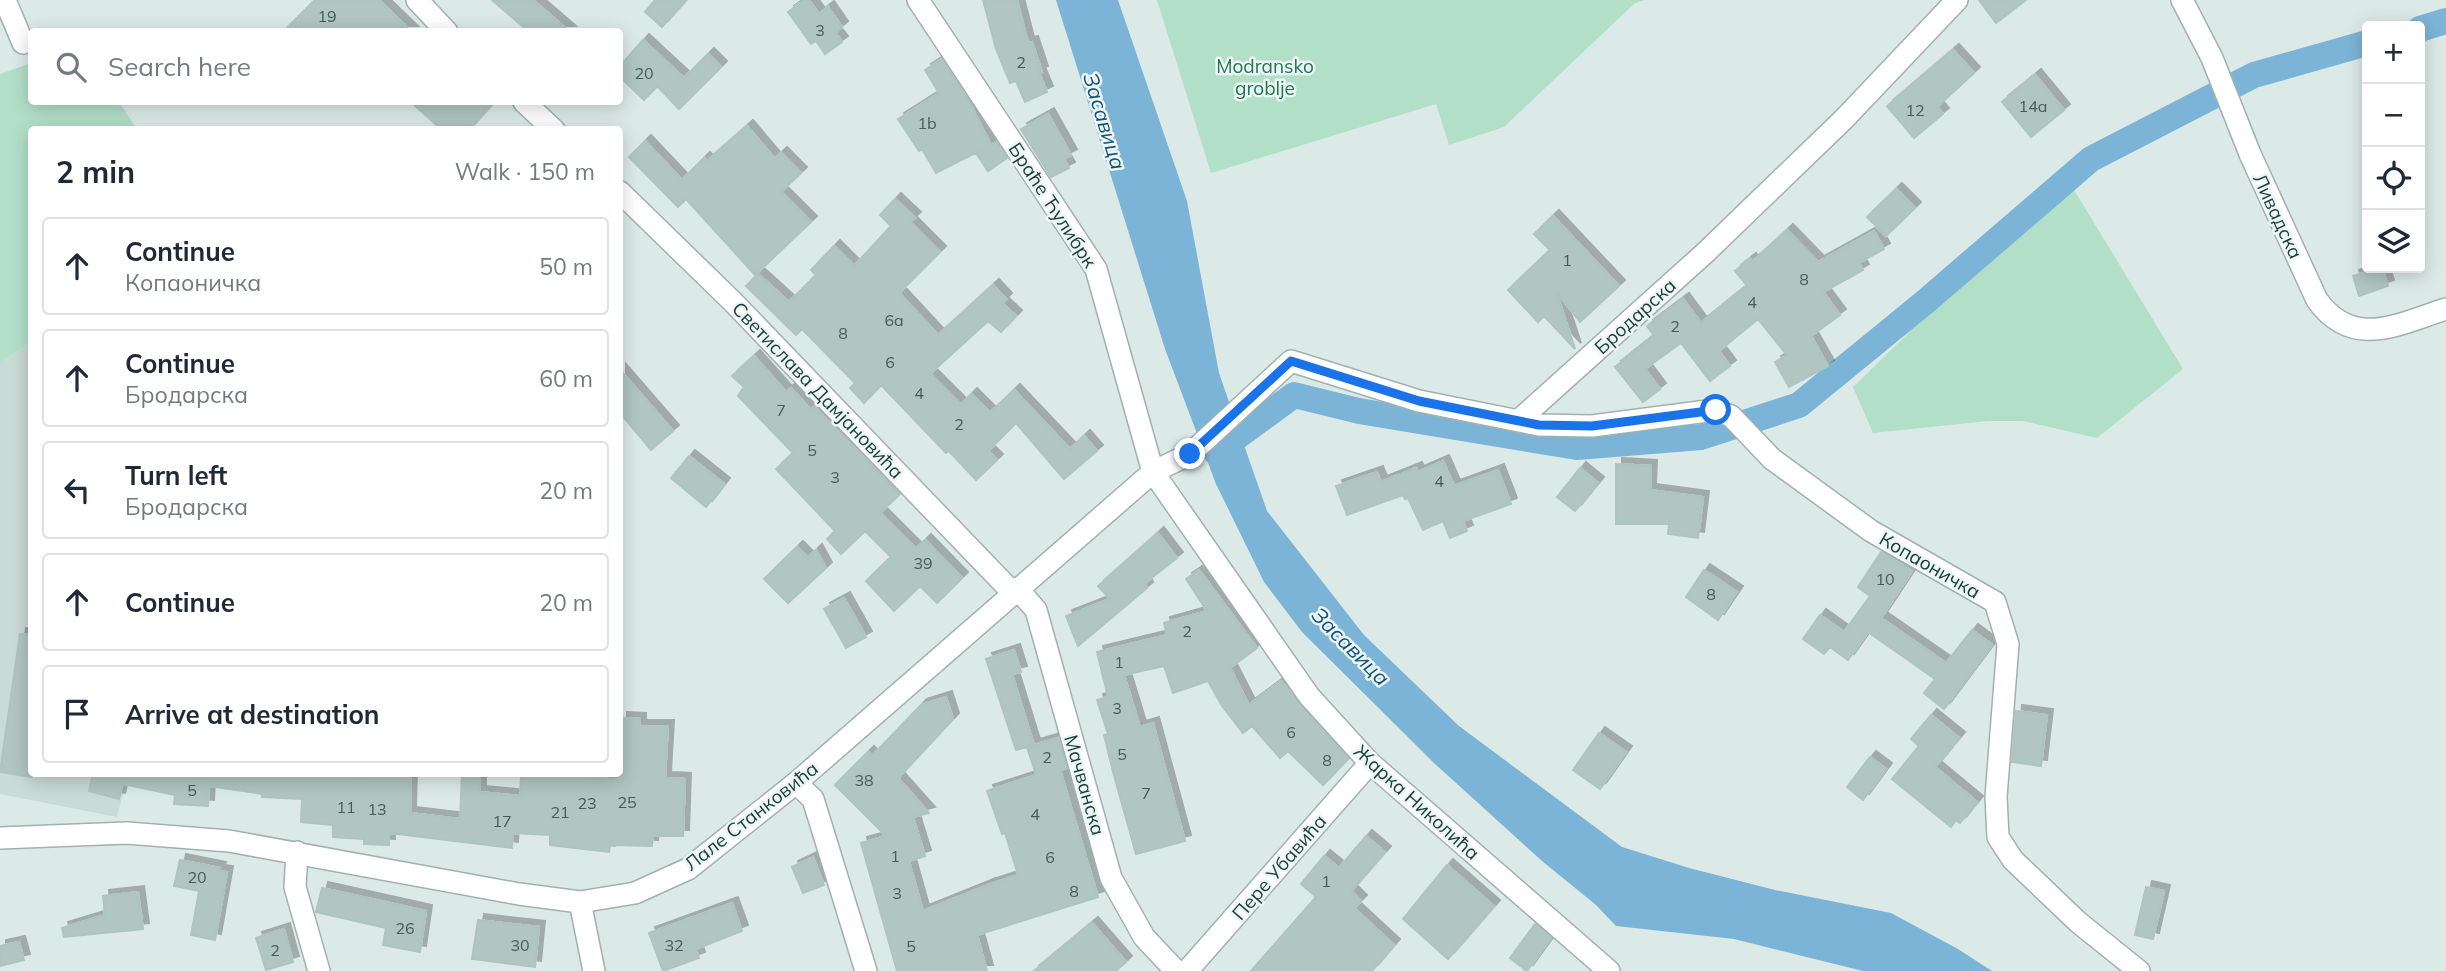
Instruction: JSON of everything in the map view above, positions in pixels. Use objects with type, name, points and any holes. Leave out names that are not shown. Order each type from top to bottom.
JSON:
[{"type":"street","points":[[5,0],[23,43]]},
{"type":"street","points":[[417,0],[443,28]]},
{"type":"street","name":"Браће Ћулибрк","points":[[918,0],[1096,269],[1153,472]]},
{"type":"street","name":"Бродарска","points":[[1518,421],[1706,253],[1844,119],[1957,0]]},
{"type":"street","name":"Ливадска","points":[[2182,0],[2212,58],[2317,300],[2334,319],[2356,329],[2380,330],[2446,309]]},
{"type":"street","points":[[527,105],[550,126]]},
{"type":"street","name":"Светислава Дамјановића","points":[[623,195],[733,302],[1014,590]]},
{"type":"street","name":"Лале Станковића","points":[[0,838],[127,834],[229,841],[519,894],[580,902],[635,893],[688,869],[796,783],[1014,590],[1153,472],[1190,454],[1291,361],[1419,401],[1518,421]]},
{"type":"street","name":"Копаоничка","points":[[1518,421],[1539,425],[1592,426],[1716,410],[1731,416],[1772,459],[1871,531],[1995,602],[2008,643],[1996,797],[1998,837],[2013,860],[2078,922],[2139,971]]},
{"type":"street","name":"Жарка Николића","points":[[1153,472],[1309,696],[1370,763],[1609,971]]},
{"type":"street","name":"Мачванска","points":[[1014,590],[1036,610],[1111,878],[1144,937],[1176,971]]},
{"type":"street","name":"Пере Убавића","points":[[1187,971],[1370,763]]},
{"type":"street","points":[[796,783],[813,799],[866,971]]},
{"type":"street","points":[[297,852],[295,887],[319,971]]},
{"type":"street","points":[[580,902],[594,971]]},
{"type":"shaded area","points":[[28,344],[28,777],[127,777],[117,817],[0,794],[0,362]]},
{"type":"green space","name":"Modransko groblje","points":[[1157,0],[1645,0],[1635,3],[1504,127],[1449,145],[1436,104],[1211,173]]},
{"type":"green space","points":[[28,64],[28,105],[121,105],[135,126],[28,126],[28,344],[0,362],[0,74]]},
{"type":"green space","points":[[2074,190],[2183,369],[2097,438],[2023,421],[1988,421],[1873,433],[1853,387],[1969,274]]},
{"type":"water","name":"Засавица","points":[[1056,0],[1118,0],[1187,201],[1219,373],[1267,511],[1364,635],[1459,726],[1622,847],[1775,890],[1891,913],[1958,949],[1992,971],[1863,971],[1734,939],[1616,926],[1596,905],[1542,861],[1434,763],[1302,632],[1264,582],[1216,484],[1165,349]]},
{"type":"building","points":[[315,0],[379,0],[408,28],[287,28]]},
{"type":"building","points":[[492,0],[533,0],[565,28],[524,28]]},
{"type":"building","points":[[655,0],[686,0],[662,27],[645,12]]},
{"type":"building","points":[[804,0],[809,0],[819,14],[828,7],[842,27],[835,33],[842,42],[825,54],[816,41],[811,44],[788,12]]},
{"type":"building","points":[[983,0],[1017,0],[1028,43],[1032,42],[1042,72],[1039,73],[1047,92],[1025,102],[1016,81],[1010,83],[996,49]]},
{"type":"building","points":[[1979,0],[2026,0],[1996,23]]},
{"type":"building","points":[[643,40],[684,78],[708,54],[721,67],[679,109],[657,86],[644,100],[623,80],[623,63]]},
{"type":"building","points":[[1953,50],[1974,73],[1937,107],[1943,114],[1914,138],[1887,106]]},
{"type":"building","points":[[942,59],[967,98],[991,145],[996,142],[1007,158],[988,171],[976,153],[981,150],[936,173],[922,149],[919,151],[898,119],[939,93],[925,70]]},
{"type":"building","points":[[2035,75],[2064,110],[2031,137],[2002,102]]},
{"type":"building","points":[[414,105],[491,105],[473,126],[438,126]]},
{"type":"building","points":[[1048,114],[1071,155],[1064,159],[1069,168],[1051,177],[1021,129]]},
{"type":"building","points":[[747,126],[775,159],[781,153],[801,173],[781,192],[811,222],[755,275],[686,199],[678,207],[629,157],[645,141],[682,180],[704,158],[707,161]]},
{"type":"building","points":[[1896,189],[1915,208],[1886,236],[1867,217]]},
{"type":"building","points":[[895,199],[915,218],[910,222],[940,252],[899,293],[938,335],[993,285],[1006,299],[1002,303],[1016,316],[1001,332],[988,321],[930,374],[961,405],[971,394],[990,413],[1014,390],[1070,449],[1084,436],[1097,451],[1064,479],[1016,423],[988,451],[997,460],[976,480],[949,451],[946,453],[881,385],[864,403],[850,388],[855,383],[802,329],[796,335],[746,286],[758,274],[789,302],[816,275],[811,270],[834,246],[854,266],[891,226],[880,215]]},
{"type":"building","points":[[1553,216],[1619,286],[1580,322],[1556,291],[1575,349],[1544,316],[1538,322],[1508,290],[1550,250],[1534,234]]},
{"type":"building","points":[[1787,230],[1818,262],[1874,231],[1884,249],[1859,263],[1863,270],[1823,292],[1840,315],[1811,336],[1828,366],[1789,387],[1775,362],[1787,355],[1758,319],[1719,351],[1730,366],[1710,381],[1681,343],[1645,369],[1660,389],[1643,402],[1615,367],[1654,336],[1647,326],[1683,299],[1701,323],[1747,286],[1735,271],[1750,259],[1752,262]]},
{"type":"building","points":[[2384,273],[2388,286],[2359,296],[2353,276]]},
{"type":"building","points":[[754,356],[786,392],[791,388],[811,410],[814,407],[900,494],[880,513],[916,549],[925,540],[962,578],[937,603],[920,586],[894,611],[866,581],[891,557],[865,531],[841,554],[827,539],[835,531],[776,469],[793,453],[738,396],[744,387],[732,376]]},
{"type":"building","points":[[623,373],[673,431],[651,450],[623,417]]},
{"type":"building","points":[[689,456],[724,484],[706,507],[671,478]]},
{"type":"building","points":[[1443,461],[1454,486],[1498,470],[1511,504],[1463,521],[1467,531],[1450,538],[1443,521],[1423,530],[1408,498],[1405,499],[1403,495],[1347,515],[1336,486],[1377,472],[1381,482],[1416,468],[1418,472]]},
{"type":"building","points":[[1616,464],[1651,466],[1650,490],[1703,497],[1698,538],[1668,534],[1669,524],[1616,524]]},
{"type":"building","points":[[1580,468],[1598,483],[1575,511],[1557,497]]},
{"type":"building","points":[[1158,533],[1177,558],[1145,583],[1147,588],[1078,646],[1066,616],[1110,599],[1098,586]]},
{"type":"building","points":[[797,547],[808,558],[816,550],[826,568],[788,603],[764,579]]},
{"type":"building","points":[[1881,552],[1912,571],[1881,618],[1946,663],[1972,630],[1992,645],[1944,709],[1924,693],[1935,679],[1868,632],[1848,660],[1830,647],[1824,654],[1803,639],[1820,615],[1844,632],[1870,596],[1858,587]]},
{"type":"building","points":[[1199,570],[1257,648],[1230,668],[1249,705],[1281,681],[1348,759],[1323,785],[1288,751],[1280,758],[1252,726],[1243,733],[1222,706],[1208,681],[1173,693],[1164,666],[1124,675],[1140,727],[1153,723],[1185,841],[1136,854],[1104,735],[1108,734],[1097,700],[1108,697],[1097,652],[1167,635],[1164,623],[1207,611],[1186,579]]},
{"type":"building","points":[[1704,570],[1737,592],[1718,620],[1686,597]]},
{"type":"building","points":[[844,598],[866,637],[846,648],[824,609]]},
{"type":"building","points":[[20,634],[28,635],[28,776],[0,772]]},
{"type":"building","points":[[1014,650],[1021,672],[1012,674],[1034,745],[1016,750],[986,659]]},
{"type":"building","points":[[946,697],[953,719],[898,778],[929,813],[913,817],[925,856],[909,861],[923,911],[1018,875],[1005,833],[1002,834],[987,791],[1036,775],[1027,747],[1058,738],[1067,768],[1060,770],[1098,897],[977,935],[987,971],[897,971],[861,843],[886,836],[835,785],[868,752],[872,756],[921,705]]},
{"type":"building","points":[[2016,711],[2047,715],[2041,766],[2012,762]]},
{"type":"building","points":[[1931,715],[1959,738],[1935,767],[1977,802],[1960,823],[1956,820],[1951,827],[1892,779],[1919,746],[1911,739]]},
{"type":"building","points":[[623,718],[640,719],[640,726],[668,726],[665,778],[685,779],[683,836],[653,836],[652,846],[610,845],[609,852],[550,845],[550,835],[513,833],[512,848],[389,833],[389,845],[364,844],[364,839],[333,837],[333,825],[301,822],[302,799],[262,797],[262,794],[209,786],[208,806],[174,804],[175,795],[123,784],[119,799],[89,791],[92,777],[411,777],[410,813],[460,819],[462,777],[480,777],[480,792],[520,796],[521,777],[593,777],[618,780],[618,777],[623,777]]},
{"type":"building","points":[[1599,733],[1626,752],[1600,789],[1573,770]]},
{"type":"building","points":[[1870,757],[1886,769],[1863,800],[1847,787]]},
{"type":"building","points":[[1366,836],[1385,852],[1351,891],[1361,901],[1354,908],[1394,945],[1372,971],[1251,971],[1316,897],[1301,884],[1324,856],[1339,868]]},
{"type":"building","points":[[813,857],[824,885],[803,893],[792,867]]},
{"type":"building","points":[[180,860],[220,868],[219,871],[227,872],[215,940],[191,935],[199,891],[174,886]]},
{"type":"building","points":[[1447,865],[1494,906],[1448,959],[1403,919]]},
{"type":"building","points":[[2146,887],[2164,891],[2153,939],[2135,935]]},
{"type":"building","points":[[322,888],[426,911],[420,952],[383,945],[386,928],[316,912]]},
{"type":"building","points":[[138,892],[143,929],[64,937],[62,928],[105,915],[103,896]]},
{"type":"building","points":[[732,903],[742,931],[696,949],[699,958],[663,971],[649,933]]},
{"type":"building","points":[[478,920],[539,927],[535,967],[472,959]]},
{"type":"building","points":[[1092,923],[1126,962],[1116,971],[1034,971]]},
{"type":"building","points":[[1535,924],[1551,938],[1527,971],[1510,958]]},
{"type":"building","points":[[284,929],[293,962],[266,970],[256,938]]},
{"type":"building","points":[[19,942],[24,960],[0,966],[0,946]]},
{"type":"waterway","points":[[2425,27],[2446,21]]},
{"type":"waterway","points":[[1216,452],[1294,395],[1359,411],[1577,447],[1701,437],[1799,405],[1925,302],[2091,159],[2254,75],[2362,44]]},
{"type":"route","points":[[1190,454],[1291,361],[1419,401],[1539,425],[1592,426],[1716,410]]}]
